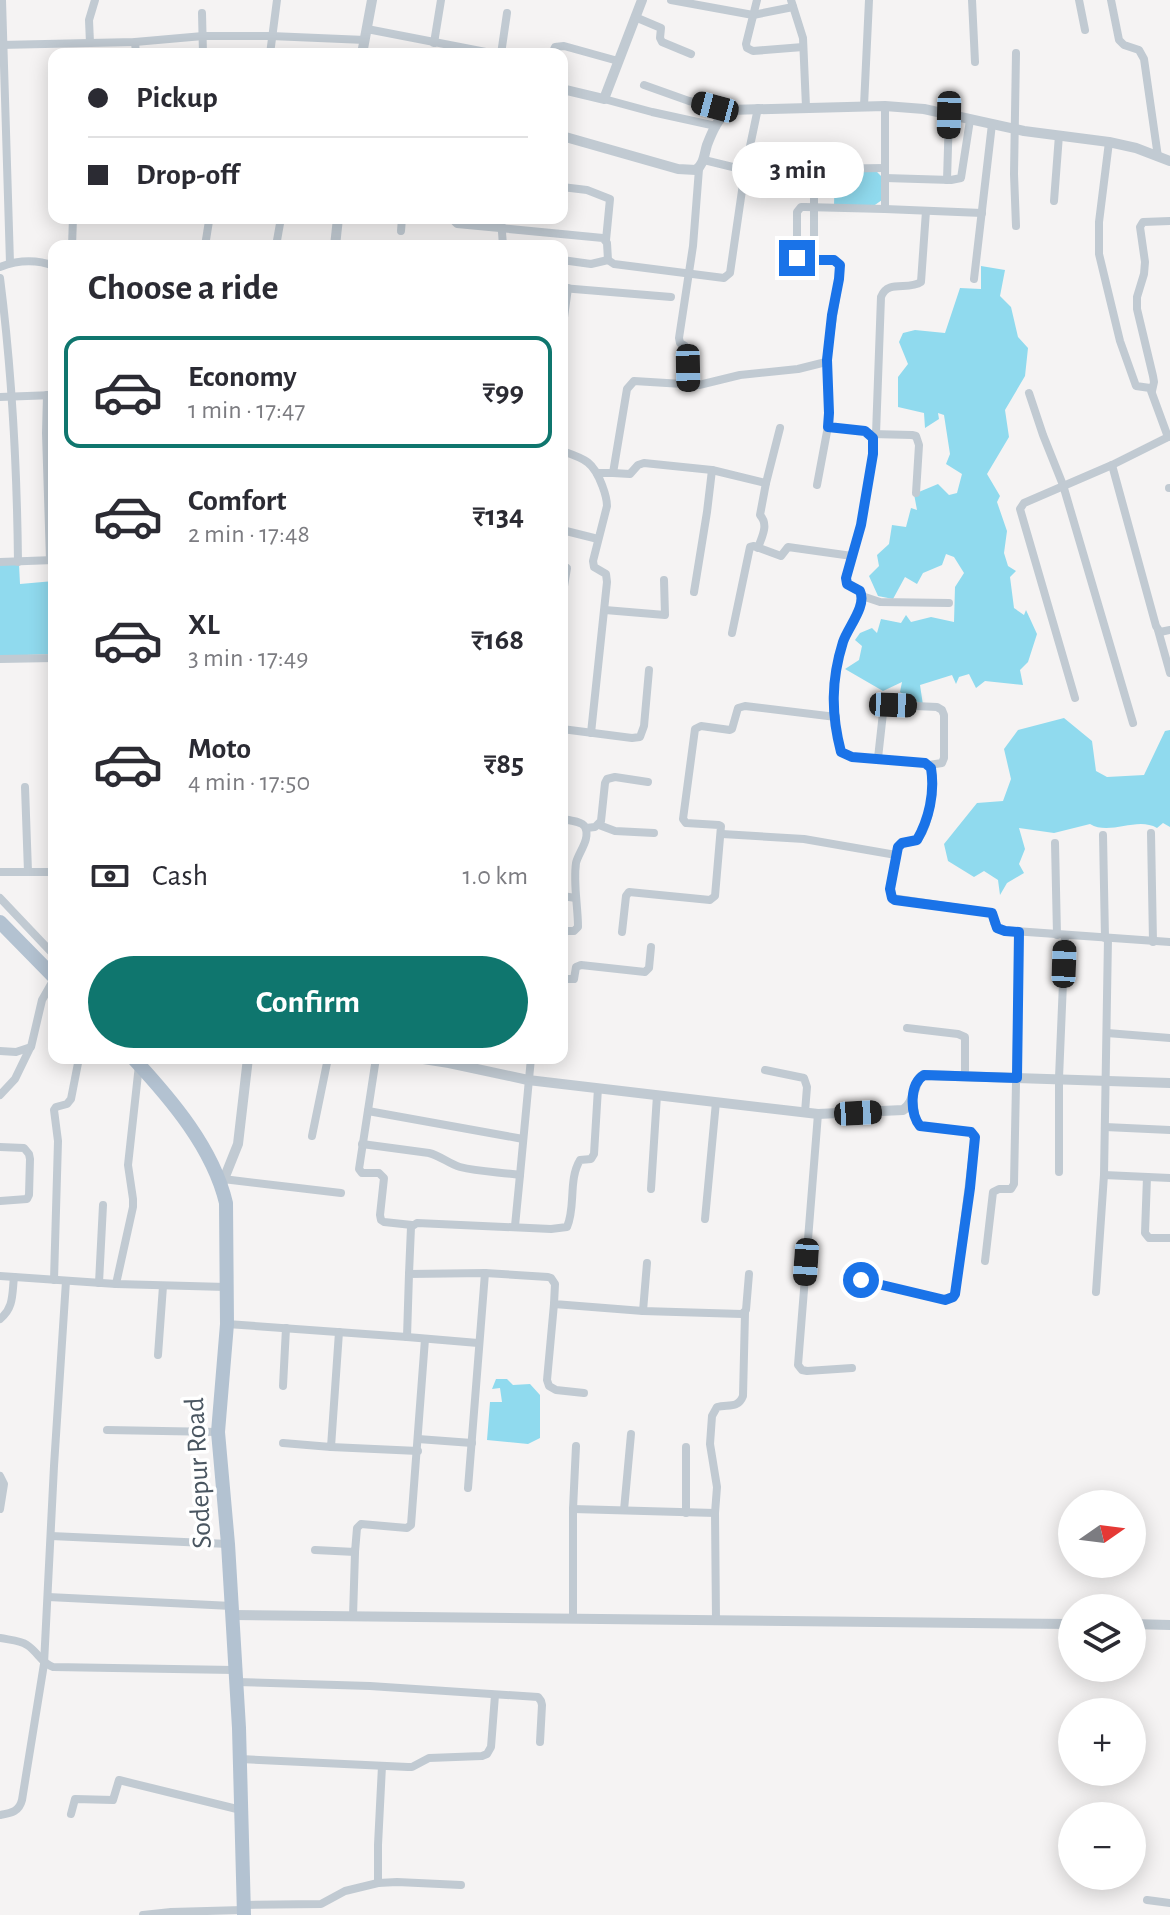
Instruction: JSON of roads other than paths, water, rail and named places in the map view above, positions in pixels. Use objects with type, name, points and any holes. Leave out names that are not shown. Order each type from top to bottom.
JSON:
[{"type":"main road","points":[[0,922],[48,955]]},
{"type":"main road","name":"Sodepur Road","points":[[139,1064],[186,1119],[222,1182],[226,1203],[227,1324],[218,1432],[232,1610],[244,1910]]},
{"type":"street","points":[[2,0],[10,263]]},
{"type":"street","points":[[90,43],[89,20],[95,0]]},
{"type":"street","points":[[270,48],[277,0]]},
{"type":"street","points":[[363,48],[372,0]]},
{"type":"street","points":[[434,43],[441,0]]},
{"type":"street","points":[[604,99],[642,0]]},
{"type":"street","points":[[671,0],[753,15],[792,4],[802,30],[806,107]]},
{"type":"street","points":[[757,0],[746,44],[749,50],[803,47]]},
{"type":"street","points":[[864,106],[869,0]]},
{"type":"street","points":[[972,0],[975,62]]},
{"type":"street","points":[[1079,0],[1085,30]]},
{"type":"street","points":[[1111,0],[1119,40],[1139,50],[1144,59],[1158,157]]},
{"type":"street","points":[[202,13],[203,48]]},
{"type":"street","points":[[499,48],[507,13]]},
{"type":"street","points":[[635,17],[659,26],[662,42],[691,54]]},
{"type":"street","points":[[2,45],[135,42],[203,36],[366,34],[463,48]]},
{"type":"street","points":[[135,42],[136,48]]},
{"type":"street","points":[[70,43],[70,48]]},
{"type":"street","points":[[555,48],[564,46],[618,61]]},
{"type":"street","points":[[1016,53],[1016,226]]},
{"type":"street","points":[[644,85],[689,101],[729,110],[864,106],[924,109],[1016,129],[1109,142],[1170,161]]},
{"type":"street","points":[[568,90],[716,126]]},
{"type":"street","points":[[885,106],[885,209]]},
{"type":"street","points":[[568,261],[591,264],[608,260],[614,264],[728,277],[758,108]]},
{"type":"street","points":[[688,384],[688,351],[679,338],[702,165],[716,126],[729,110]]},
{"type":"street","points":[[947,180],[949,115]]},
{"type":"street","points":[[885,178],[958,179],[962,175],[970,120]]},
{"type":"street","points":[[974,279],[992,124]]},
{"type":"street","points":[[1054,201],[1059,135]]},
{"type":"street","points":[[568,138],[678,169],[702,165],[776,173],[885,168]]},
{"type":"street","points":[[1075,698],[1020,509],[1024,503],[1169,437],[1152,391],[1148,387],[1136,386],[1132,378],[1099,254],[1099,222],[1109,142]]},
{"type":"street","points":[[814,169],[814,260]]},
{"type":"street","points":[[568,188],[587,190],[610,199],[606,240],[608,260]]},
{"type":"street","points":[[817,485],[828,427],[827,360],[840,265],[834,260],[800,260],[797,254],[797,212],[801,207],[814,207],[982,213]]},
{"type":"street","points":[[878,758],[883,713],[893,705],[937,707],[942,710],[944,758],[942,763],[929,765],[852,757],[841,752],[833,691],[844,639],[862,596],[846,581],[861,525],[873,454],[881,297],[889,287],[913,286],[921,282],[926,211]]},
{"type":"street","points":[[1152,391],[1153,376],[1137,309],[1145,262],[1140,227],[1143,222],[1170,221]]},
{"type":"street","points":[[401,231],[402,224]]},
{"type":"street","points":[[457,224],[606,240]]},
{"type":"street","points":[[502,224],[503,240]]},
{"type":"street","points":[[0,267],[26,260],[48,265]]},
{"type":"street","points":[[0,278],[12,397],[18,562]]},
{"type":"street","points":[[568,288],[671,297]]},
{"type":"street","points":[[613,473],[630,384],[639,381],[709,384],[740,375],[798,369],[827,360]]},
{"type":"street","points":[[1029,393],[1063,485],[1133,723]]},
{"type":"street","points":[[0,397],[48,395]]},
{"type":"street","points":[[48,414],[48,475]]},
{"type":"street","points":[[828,427],[916,436],[919,445],[916,493]]},
{"type":"street","points":[[758,548],[765,525],[760,515],[780,428]]},
{"type":"street","points":[[568,453],[589,462],[607,499],[593,564],[606,574],[591,733]]},
{"type":"street","points":[[597,473],[630,474],[644,463],[712,470],[766,483]]},
{"type":"street","points":[[1112,465],[1170,673]]},
{"type":"street","points":[[694,592],[712,470]]},
{"type":"street","points":[[568,532],[598,539]]},
{"type":"street","points":[[732,633],[749,548],[752,546],[780,556],[788,547],[852,556]]},
{"type":"street","points":[[0,562],[48,560]]},
{"type":"street","points":[[605,610],[665,615],[664,580]]},
{"type":"street","points":[[862,596],[880,602],[949,603]]},
{"type":"street","points":[[1158,630],[1170,630]]},
{"type":"street","points":[[0,659],[48,658]]},
{"type":"street","points":[[568,730],[640,737],[644,726],[649,670]]},
{"type":"street","points":[[622,932],[629,892],[712,899],[715,892],[721,825],[686,823],[683,819],[695,729],[701,726],[732,729],[738,708],[745,706],[836,717]]},
{"type":"street","points":[[929,765],[932,779],[929,812],[919,838],[900,844],[890,889],[892,898],[992,913],[997,928],[1005,931],[1170,942]]},
{"type":"street","points":[[599,825],[607,779],[615,777],[648,782]]},
{"type":"street","points":[[25,787],[28,872]]},
{"type":"street","points":[[568,820],[586,828],[599,825],[615,831],[654,833]]},
{"type":"street","points":[[568,931],[578,927],[576,863],[584,846],[586,828]]},
{"type":"street","points":[[1151,833],[1153,942]]},
{"type":"street","points":[[722,834],[804,839],[896,855]]},
{"type":"street","points":[[1096,1292],[1104,1175],[1107,1033],[1103,835]]},
{"type":"street","points":[[1055,843],[1061,935],[1059,1172]]},
{"type":"street","points":[[0,872],[48,872]]},
{"type":"street","points":[[568,897],[576,898]]},
{"type":"street","points":[[0,898],[48,954]]},
{"type":"street","points":[[985,1261],[993,1192],[1011,1189],[1014,1184],[1019,932]]},
{"type":"street","points":[[568,979],[574,979],[576,967],[581,965],[645,972],[649,968],[651,947]]},
{"type":"street","points":[[0,1095],[15,1079],[31,1047],[42,1000],[48,989]]},
{"type":"street","points":[[907,1028],[965,1037],[965,1077]]},
{"type":"street","points":[[1107,1033],[1170,1038]]},
{"type":"street","points":[[0,1051],[16,1052],[31,1047]]},
{"type":"street","points":[[54,1280],[58,1141],[54,1110],[70,1102],[78,1064]]},
{"type":"street","points":[[116,1284],[133,1207],[128,1165],[136,1064]]},
{"type":"street","points":[[247,1064],[238,1144],[222,1182],[341,1193]]},
{"type":"street","points":[[312,1136],[327,1064]]},
{"type":"street","points":[[375,1064],[358,1166],[360,1171],[379,1173],[384,1178],[380,1215],[384,1222],[551,1229],[567,1227],[577,1164],[580,1160],[591,1159],[594,1154],[598,1088]]},
{"type":"street","points":[[466,1064],[528,1080],[818,1114],[907,1108],[921,1076],[1170,1083]]},
{"type":"street","points":[[515,1226],[530,1064]]},
{"type":"street","points":[[765,1070],[804,1078],[807,1087],[805,1112]]},
{"type":"street","points":[[651,1189],[657,1095]]},
{"type":"street","points":[[861,1280],[945,1300],[955,1294],[975,1137],[971,1132],[920,1126],[916,1121],[913,1098]]},
{"type":"street","points":[[705,1219],[716,1102]]},
{"type":"street","points":[[368,1111],[523,1139]]},
{"type":"street","points":[[818,1114],[798,1365],[807,1371],[852,1368]]},
{"type":"street","points":[[1105,1127],[1170,1130]]},
{"type":"street","points":[[362,1144],[438,1155],[462,1168],[520,1175]]},
{"type":"street","points":[[0,1147],[24,1148],[30,1159],[27,1199],[0,1201]]},
{"type":"street","points":[[1104,1175],[1170,1178]]},
{"type":"street","points":[[1147,1177],[1145,1233],[1149,1238],[1170,1238]]},
{"type":"street","points":[[99,1283],[103,1205]]},
{"type":"street","points":[[407,1337],[412,1225]]},
{"type":"street","points":[[643,1311],[647,1263]]},
{"type":"street","points":[[409,1274],[485,1273],[551,1278],[555,1284],[547,1380],[549,1386],[556,1390],[584,1393]]},
{"type":"street","points":[[468,1488],[485,1273]]},
{"type":"street","points":[[716,1620],[717,1478],[710,1452],[712,1416],[717,1407],[734,1406],[743,1396],[749,1274]]},
{"type":"street","points":[[0,1276],[226,1287]]},
{"type":"street","points":[[0,1319],[11,1305],[14,1277]]},
{"type":"street","points":[[0,1815],[20,1808],[44,1664],[66,1281]]},
{"type":"street","points":[[158,1355],[163,1286]]},
{"type":"street","points":[[554,1304],[690,1314],[745,1313]]},
{"type":"street","points":[[227,1324],[478,1343]]},
{"type":"street","points":[[283,1386],[286,1328]]},
{"type":"street","points":[[331,1447],[339,1332]]},
{"type":"street","points":[[353,1616],[357,1528],[361,1524],[407,1528],[411,1525],[425,1339]]},
{"type":"street","points":[[107,1430],[218,1432]]},
{"type":"street","points":[[624,1510],[631,1434]]},
{"type":"street","points":[[418,1439],[472,1443]]},
{"type":"street","points":[[283,1443],[418,1451]]},
{"type":"street","points":[[573,1618],[576,1446]]},
{"type":"street","points":[[686,1447],[686,1513]]},
{"type":"street","points":[[0,1476],[3,1479],[0,1509]]},
{"type":"street","points":[[573,1509],[715,1513]]},
{"type":"street","points":[[51,1536],[228,1544]]},
{"type":"street","points":[[315,1550],[355,1552]]},
{"type":"street","points":[[48,1597],[353,1616],[1058,1624]]},
{"type":"street","points":[[1146,1624],[1170,1625]]},
{"type":"street","points":[[0,1638],[29,1645],[44,1664],[53,1667],[235,1676],[540,1698],[540,1742]]},
{"type":"street","points":[[240,1759],[412,1767],[429,1758],[482,1756],[491,1747],[495,1695]]},
{"type":"street","points":[[378,1883],[382,1766]]},
{"type":"street","points":[[71,1814],[75,1799],[113,1800],[119,1780],[241,1810]]},
{"type":"street","points":[[143,1915],[321,1904],[345,1891],[378,1883],[461,1885]]},
{"type":"street","points":[[1147,1900],[1170,1903]]},
{"type":"water","points":[[876,171],[883,178],[882,200],[872,207],[834,206],[835,173]]},
{"type":"water","points":[[981,266],[1005,270],[1000,296],[1011,307],[1018,337],[1028,348],[1025,376],[1005,410],[1009,437],[987,474],[1000,496],[997,502],[1007,531],[1004,553],[1008,566],[1016,571],[1010,577],[1014,608],[1024,615],[1026,610],[1037,634],[1028,662],[1020,670],[1023,685],[985,681],[976,688],[969,674],[959,677],[956,684],[952,675],[920,685],[923,705],[900,692],[902,682],[883,691],[845,669],[859,660],[862,646],[855,640],[860,633],[872,628],[877,633],[881,619],[901,623],[906,615],[911,622],[931,617],[954,622],[955,587],[964,573],[954,557],[946,554],[942,565],[923,573],[917,584],[905,577],[893,599],[878,596],[869,576],[879,566],[877,555],[889,544],[892,525],[906,527],[911,508],[917,510],[914,494],[938,484],[949,495],[957,493],[962,474],[946,464],[950,454],[944,415],[938,413],[939,419],[925,428],[924,413],[898,407],[898,377],[908,364],[899,342],[903,333],[915,330],[945,333],[960,288],[981,289]]},
{"type":"water","points":[[0,564],[19,564],[20,584],[48,582],[48,654],[0,656]]},
{"type":"water","points":[[1064,718],[1092,741],[1096,771],[1107,777],[1144,775],[1165,731],[1170,730],[1170,827],[1163,823],[1157,828],[1141,824],[1106,828],[1090,824],[1054,833],[1019,828],[1025,849],[1019,864],[1024,873],[1007,883],[1000,895],[998,880],[984,871],[974,877],[948,861],[944,844],[977,803],[1003,801],[1011,779],[1004,749],[1018,730]]},
{"type":"water","points":[[496,1379],[507,1379],[513,1385],[530,1384],[540,1395],[540,1438],[528,1444],[487,1440],[490,1402],[502,1402],[500,1388],[492,1389]]}]
